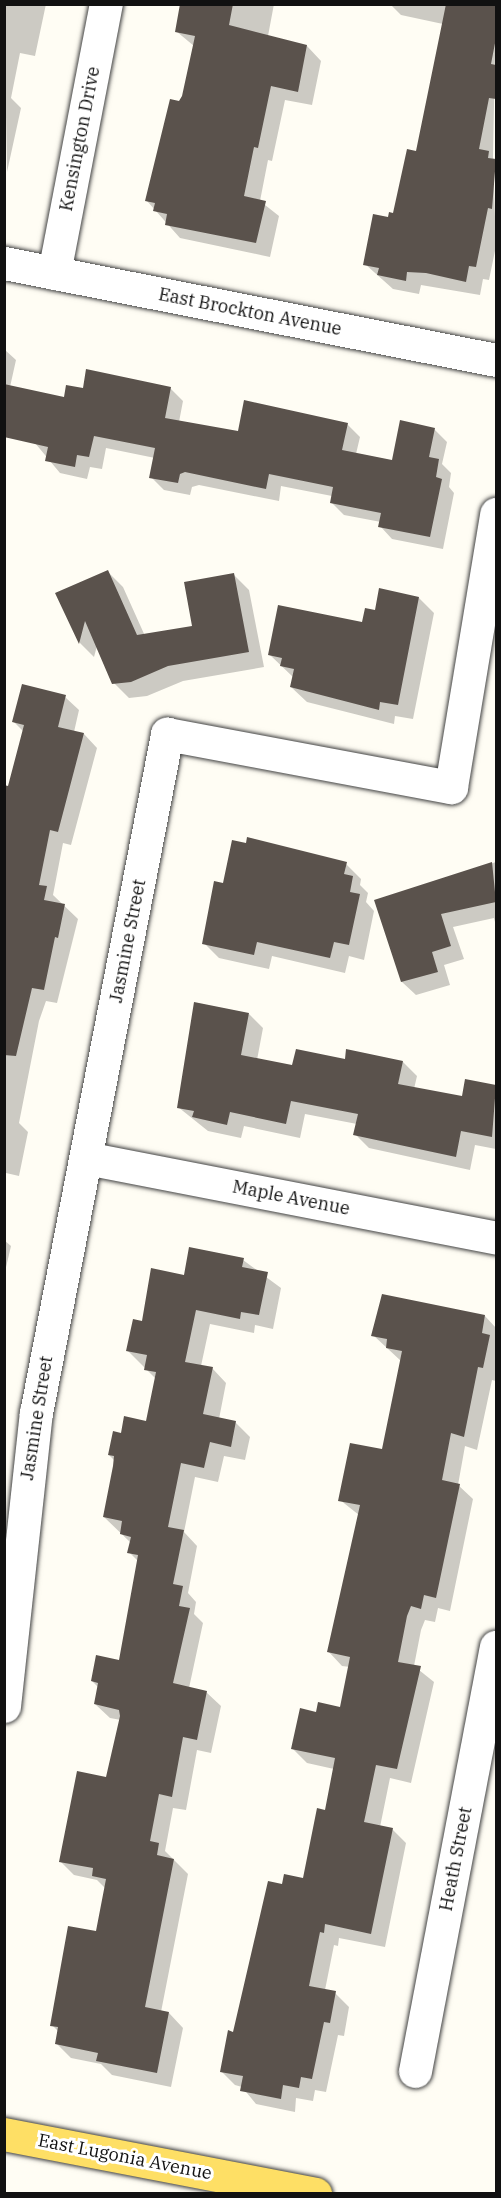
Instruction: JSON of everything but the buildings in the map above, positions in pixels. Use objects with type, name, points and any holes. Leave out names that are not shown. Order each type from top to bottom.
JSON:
[{"type":"main road","name":"East Lugonia Avenue","points":[[4,2134],[315,2193]]},
{"type":"street","name":"Kensington Drive","points":[[54,273],[106,4]]},
{"type":"street","name":"East Brockton Avenue","points":[[4,263],[496,360]]},
{"type":"street","name":"Jasmine Street","points":[[4,1706],[36,1413],[167,734],[451,787],[496,514]]},
{"type":"street","name":"Maple Avenue","points":[[86,1158],[496,1238]]},
{"type":"street","name":"Heath Street","points":[[416,2071],[496,1647]]}]
